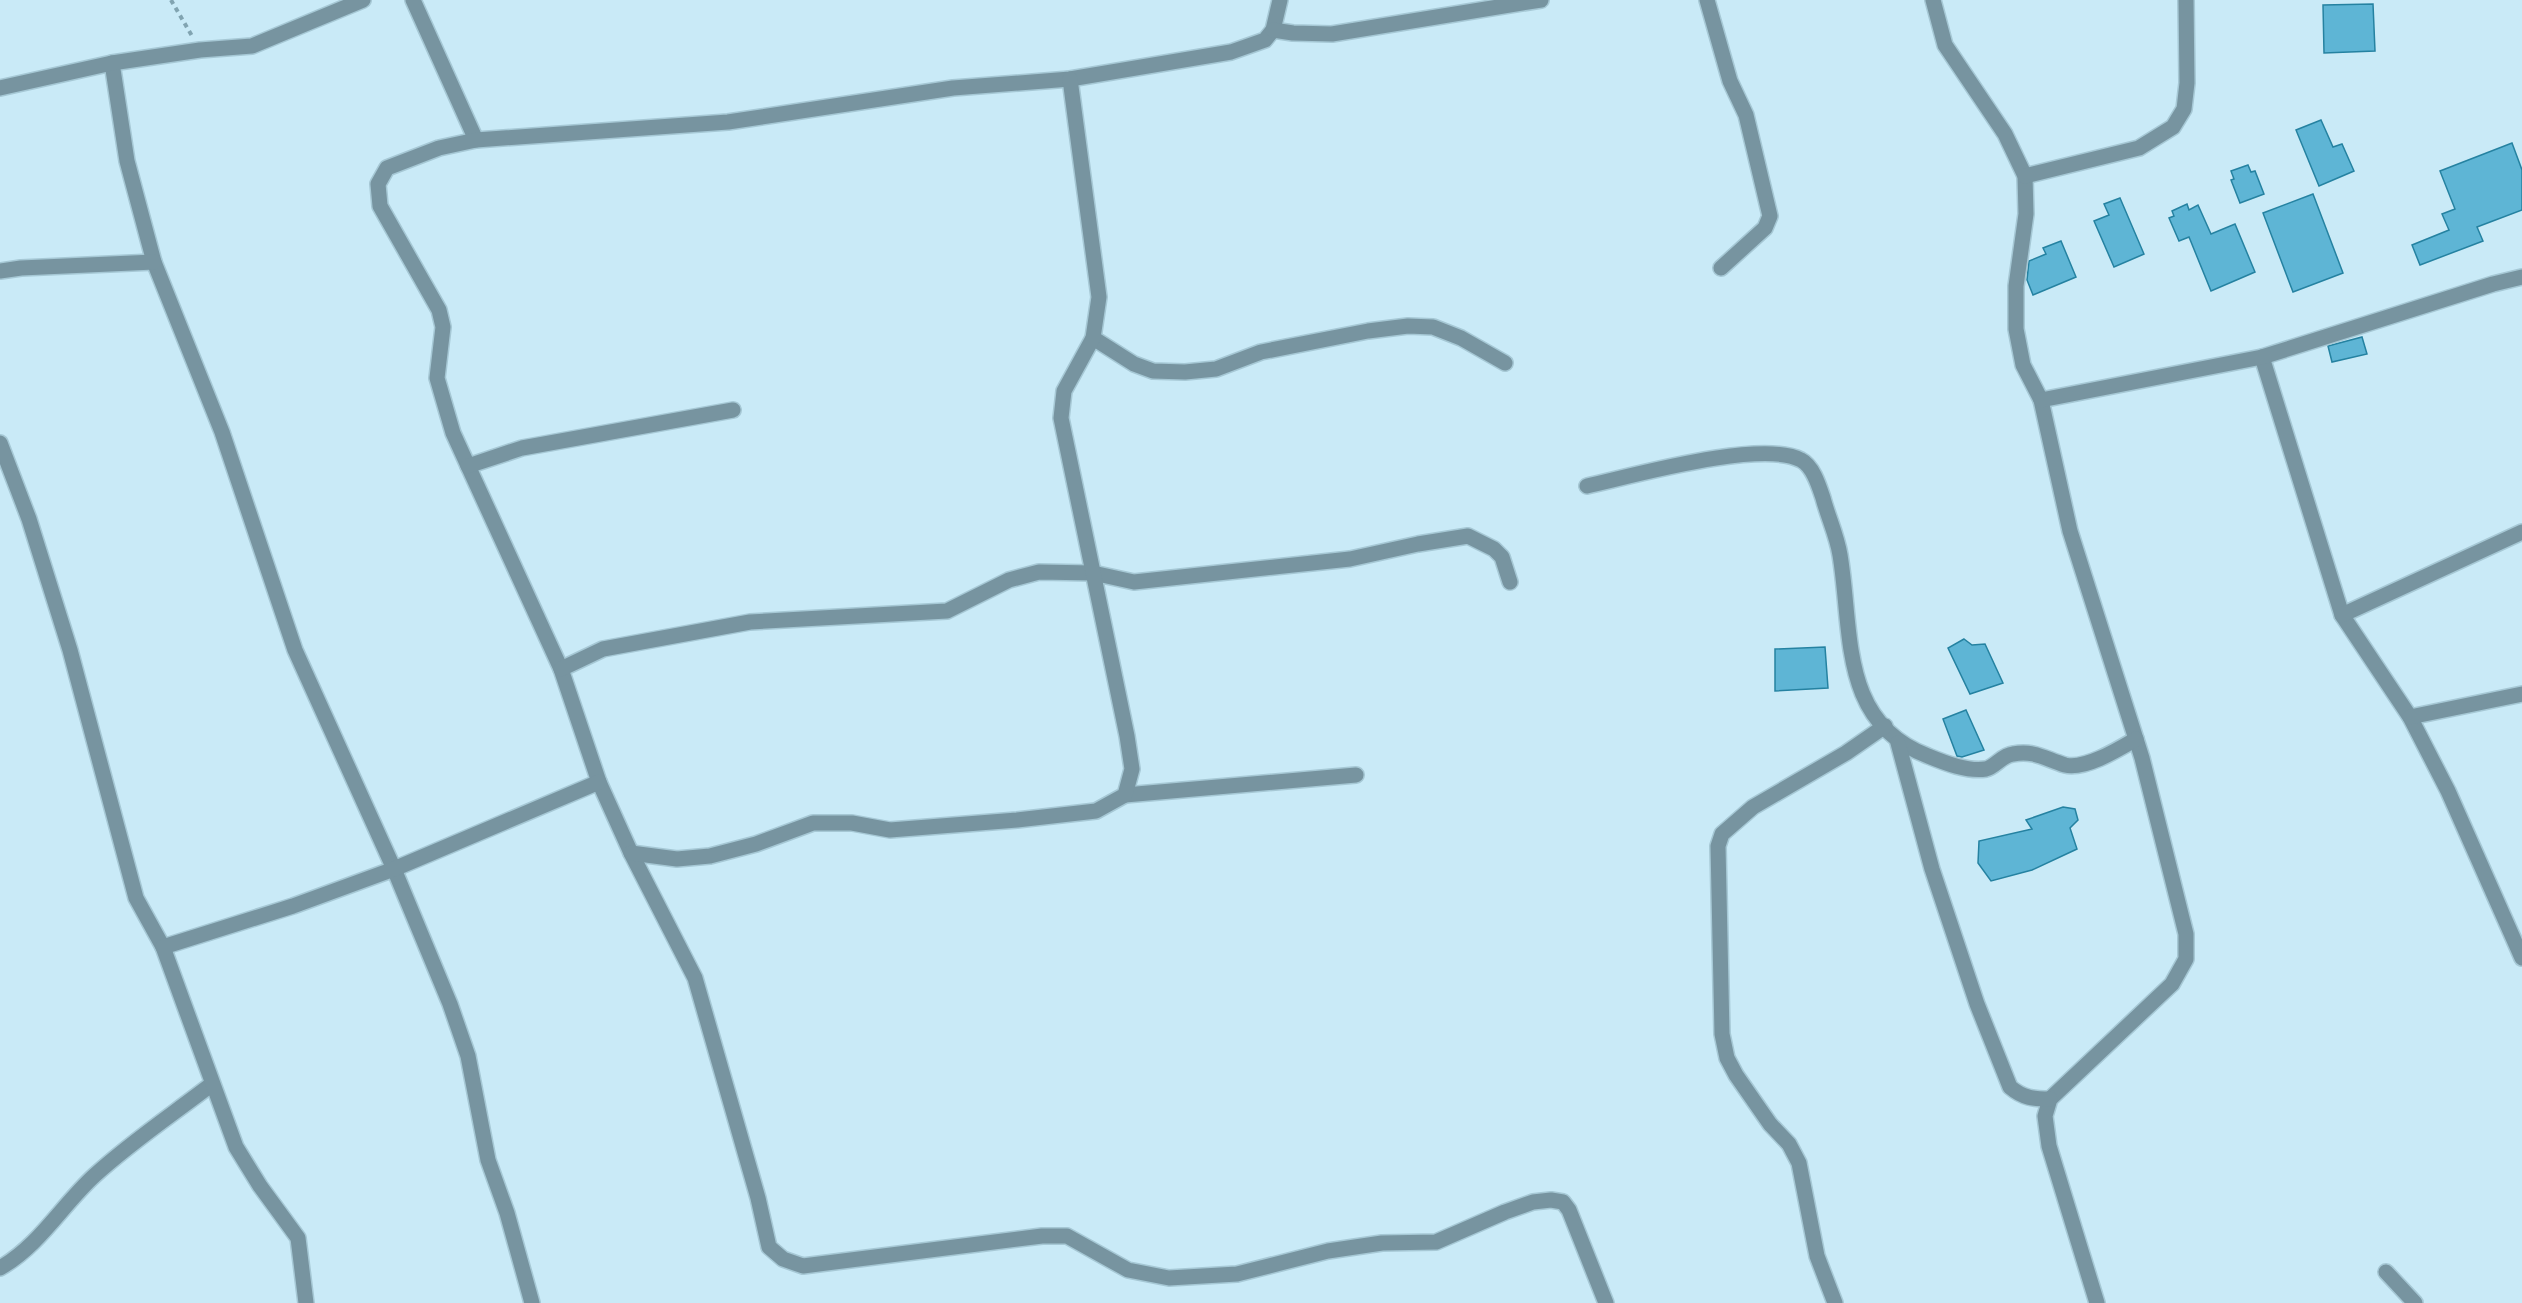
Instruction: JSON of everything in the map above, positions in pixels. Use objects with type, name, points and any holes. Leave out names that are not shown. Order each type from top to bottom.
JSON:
[{"type":"street","points":[[0,88],[112,63],[200,50],[252,46],[363,0]]},
{"type":"street","points":[[413,0],[476,140]]},
{"type":"street","points":[[1280,0],[1273,30],[1265,39],[1231,52],[1070,79],[953,88],[728,122],[476,140],[439,148],[387,168],[378,184],[380,206],[439,310],[443,327],[437,378],[453,433],[561,669],[599,782],[631,852],[695,978],[758,1198],[769,1246],[783,1259],[803,1266],[1042,1236],[1067,1236],[1128,1270],[1169,1278],[1237,1274],[1328,1251],[1382,1243],[1436,1242],[1505,1212],[1533,1202],[1551,1200],[1563,1202],[1569,1210],[1606,1303]]},
{"type":"street","points":[[1273,30],[1332,34],[1541,0]]},
{"type":"street","points":[[1707,0],[1730,81],[1746,115],[1770,216],[1765,228],[1721,268]]},
{"type":"street","points":[[1933,0],[1945,45],[2005,134],[2025,176],[2026,214],[2016,286],[2016,329],[2023,365],[2042,400],[2070,531],[2136,740],[2186,934],[2186,959],[2172,984],[2050,1099],[2045,1116],[2049,1146],[2097,1303]]},
{"type":"street","points":[[2025,176],[2139,148],[2173,127],[2184,109],[2187,83],[2186,0]]},
{"type":"street","points":[[112,63],[127,161],[153,262],[222,432],[295,650],[393,869],[450,1004],[468,1056],[489,1160],[507,1213],[532,1303]]},
{"type":"street","points":[[1070,79],[1099,297],[1093,338],[1064,391],[1061,417],[1130,758],[1131,769],[1125,795]]},
{"type":"street","points":[[0,271],[153,262]]},
{"type":"street","points":[[2042,400],[2262,357],[2493,284],[2522,277]]},
{"type":"street","points":[[1093,338],[1134,364],[1153,371],[1185,372],[1216,369],[1261,352],[1346,335],[1416,326],[1433,327],[1461,338],[1505,363]]},
{"type":"street","points":[[2262,357],[2342,615],[2410,717],[2448,791],[2522,958]]},
{"type":"street","points":[[468,466],[522,448],[733,410]]},
{"type":"street","points":[[0,443],[29,519],[70,650],[136,898],[163,947],[236,1147],[260,1186],[298,1238],[306,1303]]},
{"type":"street","points":[[1587,486],[1714,458],[1780,453],[1802,460],[1816,478],[1840,552],[1851,653],[1865,704],[1898,743],[1932,869],[1977,1004],[2010,1087],[2020,1095],[2032,1100],[2050,1099]]},
{"type":"street","points":[[2342,615],[2522,532]]},
{"type":"street","points":[[561,669],[603,649],[750,622],[947,611],[1009,580],[1039,572],[1093,573],[1134,582],[1350,559],[1468,536],[1494,549],[1502,558],[1510,582]]},
{"type":"street","points":[[2410,717],[2522,694]]},
{"type":"street","points":[[1835,1303],[1817,1256],[1799,1163],[1794,1152],[1770,1124],[1727,1058],[1722,1034],[1718,846],[1722,834],[1753,807],[1846,753],[1885,726]]},
{"type":"street","points":[[1898,743],[1943,762],[1968,768],[1987,769],[2008,754],[2020,753],[2039,754],[2067,766],[2079,764],[2102,758],[2136,740]]},
{"type":"street","points":[[631,852],[676,859],[710,856],[756,844],[813,823],[852,823],[890,830],[1017,820],[1096,811],[1125,795],[1356,775]]},
{"type":"street","points":[[163,947],[293,906],[393,869],[599,782]]},
{"type":"street","points":[[0,1268],[32,1245],[68,1201],[96,1173],[212,1084]]},
{"type":"street","points":[[2386,1272],[2415,1303]]},
{"type":"path","points":[[171,0],[200,50]]},
{"type":"building","points":[[2373,4],[2375,51],[2324,53],[2323,5]]},
{"type":"building","points":[[2321,120],[2333,147],[2342,144],[2354,171],[2319,186],[2296,130]]},
{"type":"building","points":[[2512,143],[2522,170],[2522,210],[2477,227],[2483,241],[2420,265],[2412,245],[2449,230],[2442,214],[2455,209],[2440,171]]},
{"type":"building","points":[[2248,165],[2251,172],[2255,171],[2264,194],[2240,203],[2231,180],[2234,179],[2231,171]]},
{"type":"building","points":[[2313,194],[2343,273],[2293,292],[2263,213]]},
{"type":"building","points":[[2120,198],[2144,254],[2114,267],[2094,221],[2109,215],[2104,204]]},
{"type":"building","points":[[2187,204],[2189,210],[2198,205],[2211,234],[2235,224],[2255,272],[2211,291],[2189,237],[2179,241],[2169,218],[2174,216],[2172,211]]},
{"type":"building","points":[[2061,241],[2076,277],[2033,295],[2027,280],[2029,261],[2046,254],[2043,248]]},
{"type":"building","points":[[2362,337],[2367,354],[2332,362],[2328,346]]},
{"type":"building","points":[[1964,639],[1972,645],[1985,644],[2003,683],[1970,694],[1948,648]]},
{"type":"building","points":[[1825,647],[1828,688],[1775,691],[1775,649]]},
{"type":"building","points":[[1966,710],[1984,750],[1962,757],[1957,756],[1943,719]]},
{"type":"building","points":[[2063,807],[2075,809],[2078,820],[2070,828],[2077,849],[2032,870],[1991,881],[1978,863],[1979,841],[2032,829],[2026,820]]}]
